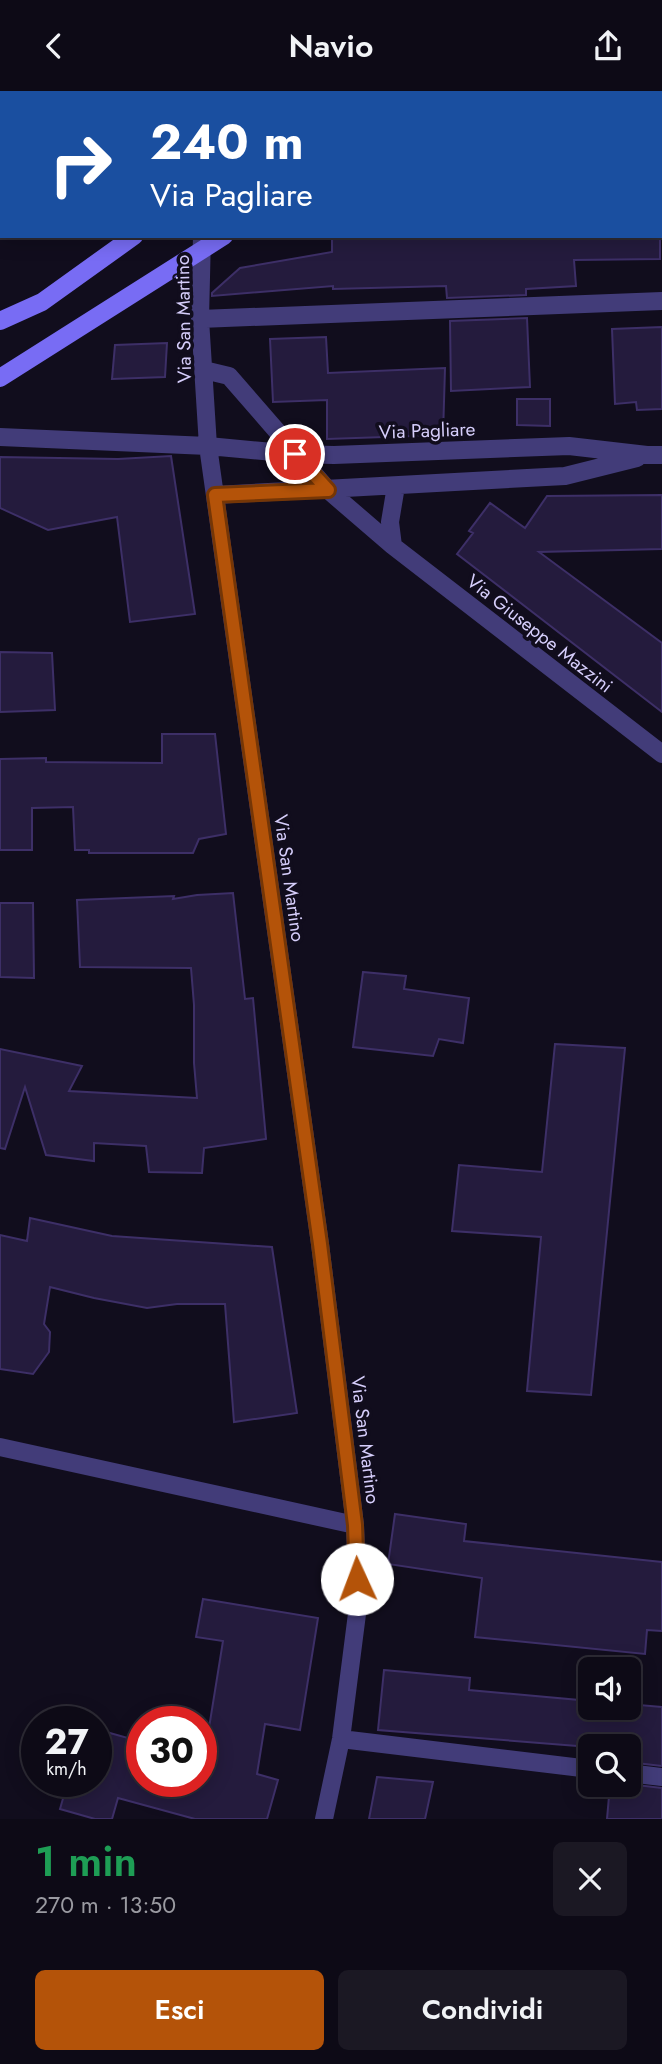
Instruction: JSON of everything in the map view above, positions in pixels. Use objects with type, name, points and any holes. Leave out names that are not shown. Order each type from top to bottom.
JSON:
[{"type":"main road","points":[[0,321],[42,302],[131,238]]},
{"type":"main road","points":[[0,378],[221,238]]},
{"type":"street","name":"Via San Martino","points":[[202,238],[200,319],[208,446],[320,1244],[355,1525],[358,1606],[341,1739],[324,1819]]},
{"type":"street","points":[[200,319],[662,301]]},
{"type":"street","name":"Via Giuseppe Mazzini","points":[[204,370],[229,376],[328,490],[393,545],[662,754]]},
{"type":"street","name":"Via Pagliare","points":[[0,436],[208,446],[295,454],[334,455],[569,446],[654,455]]},
{"type":"street","name":"Via Pagliare","points":[[215,495],[565,476],[654,455]]},
{"type":"street","points":[[393,545],[390,522],[396,486]]},
{"type":"street","name":"Via San Martino","points":[[0,1447],[355,1525]]},
{"type":"street","points":[[341,1739],[578,1768]]},
{"type":"street","points":[[641,1775],[662,1777]]},
{"type":"building","points":[[332,238],[660,238],[660,259],[574,260],[576,286],[526,289],[526,295],[447,298],[446,286],[333,289],[333,286],[212,296],[212,293],[240,268],[332,252]]},
{"type":"building","points":[[527,318],[530,387],[451,391],[450,321]]},
{"type":"building","points":[[662,327],[662,409],[637,410],[636,402],[615,404],[612,329]]},
{"type":"building","points":[[326,337],[328,373],[445,368],[443,435],[327,439],[327,400],[273,402],[270,339]]},
{"type":"building","points":[[167,343],[165,377],[112,379],[115,345]]},
{"type":"building","points":[[517,399],[550,399],[550,426],[517,425]]},
{"type":"building","points":[[171,456],[195,614],[130,622],[117,517],[48,530],[0,508],[0,457],[118,459]]},
{"type":"building","points":[[662,495],[662,549],[539,552],[662,643],[662,712],[457,554],[473,533],[469,531],[490,503],[525,528],[547,496]]},
{"type":"building","points":[[0,652],[52,653],[55,710],[0,712]]},
{"type":"building","points":[[162,734],[215,734],[226,834],[199,839],[193,853],[89,853],[89,850],[75,850],[73,807],[32,808],[32,850],[0,850],[0,759],[46,758],[46,762],[162,763]]},
{"type":"building","points":[[233,893],[245,999],[253,998],[266,1139],[204,1148],[202,1173],[149,1172],[146,1146],[94,1143],[94,1161],[46,1155],[25,1087],[5,1149],[0,1148],[0,1049],[82,1066],[69,1091],[197,1098],[191,968],[80,967],[77,900],[174,896],[173,899]]},
{"type":"building","points":[[0,903],[33,903],[34,978],[0,977]]},
{"type":"building","points":[[363,972],[406,976],[404,989],[469,998],[463,1043],[439,1039],[433,1056],[353,1047]]},
{"type":"building","points":[[555,1044],[625,1048],[591,1395],[527,1391],[541,1237],[452,1231],[459,1165],[542,1172]]},
{"type":"building","points":[[30,1218],[112,1236],[272,1247],[297,1413],[234,1422],[225,1304],[177,1304],[147,1308],[50,1287],[44,1324],[50,1332],[49,1352],[33,1374],[0,1369],[0,1235],[27,1241]]},
{"type":"building","points":[[395,1514],[466,1524],[464,1541],[662,1562],[662,1631],[647,1630],[645,1654],[475,1637],[482,1578],[388,1564]]},
{"type":"building","points":[[203,1599],[318,1618],[300,1730],[265,1724],[257,1774],[278,1780],[267,1819],[195,1819],[118,1798],[112,1819],[95,1819],[60,1809],[63,1797],[112,1797],[112,1734],[126,1737],[126,1797],[217,1797],[217,1706],[213,1706],[223,1641],[196,1637]]},
{"type":"building","points":[[384,1670],[470,1678],[469,1690],[578,1700],[578,1720],[641,1720],[641,1705],[662,1707],[662,1766],[641,1764],[641,1734],[578,1734],[578,1746],[378,1730]]},
{"type":"building","points":[[377,1777],[433,1782],[425,1819],[369,1819]]},
{"type":"building","points":[[641,1786],[662,1788],[662,1819],[607,1819],[609,1797],[641,1797]]},
{"type":"route","points":[[295,454],[328,490],[215,495],[320,1244],[355,1525],[357,1579]]}]
